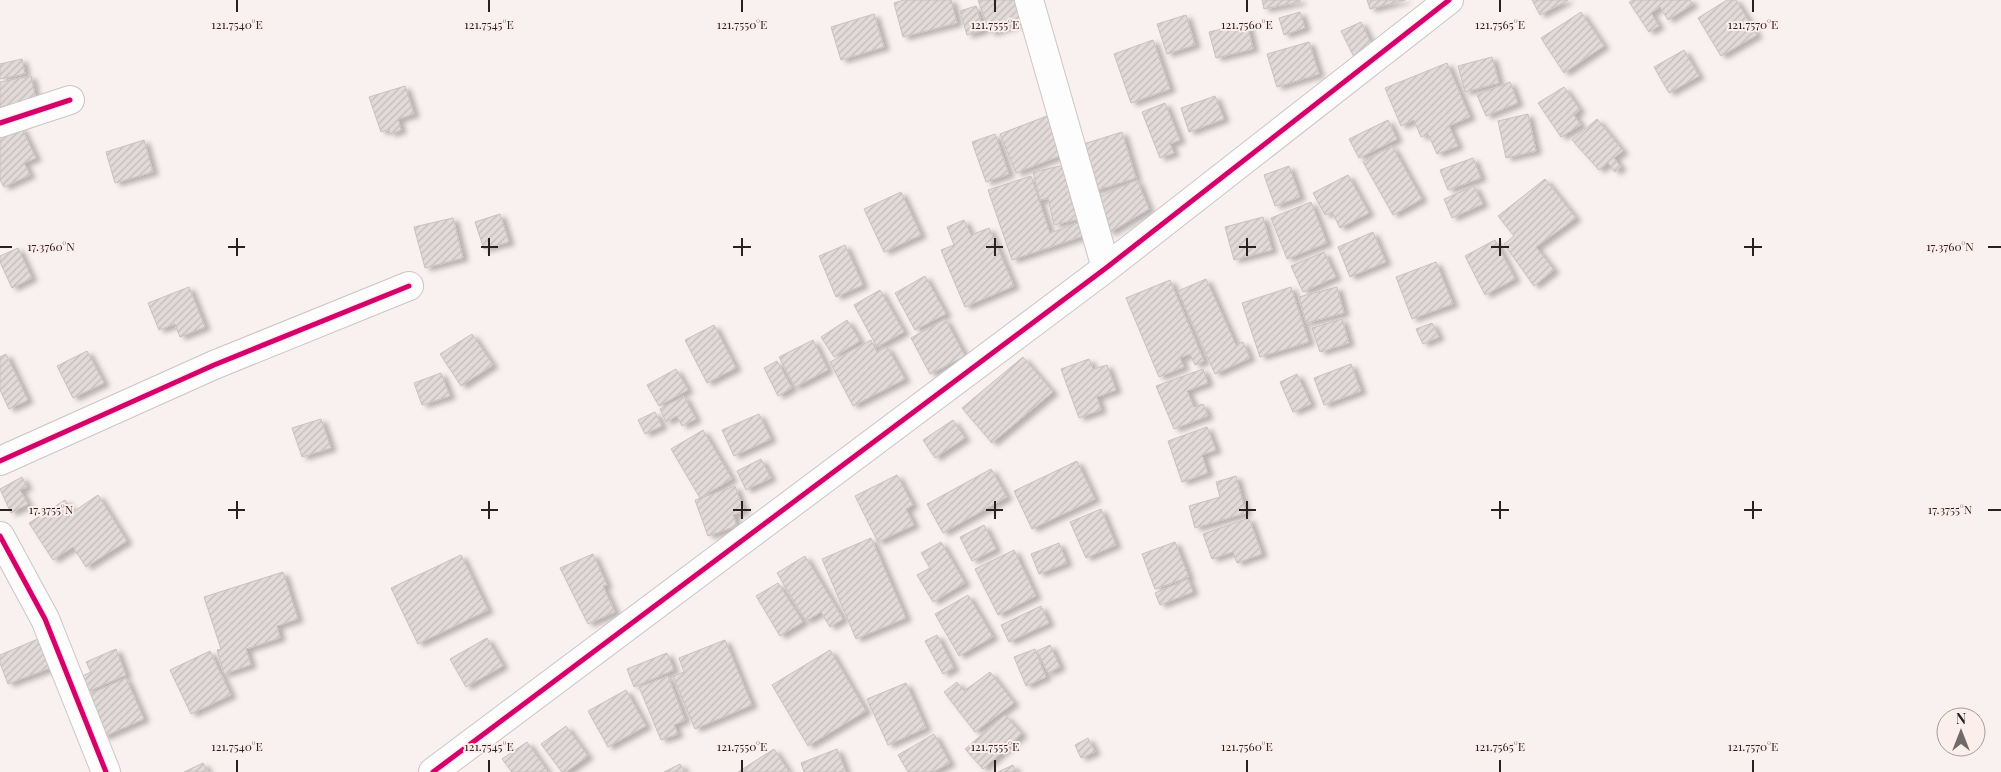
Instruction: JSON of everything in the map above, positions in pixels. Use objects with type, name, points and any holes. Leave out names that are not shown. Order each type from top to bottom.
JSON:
[{"type":"street","points":[[1029,0],[1106,268]]},
{"type":"street","points":[[433,772],[1106,268],[1449,0]]},
{"type":"street","points":[[0,123],[70,100]]},
{"type":"street","points":[[0,461],[214,365],[409,286]]},
{"type":"street","points":[[0,536],[45,620],[106,772]]},
{"type":"building","points":[[904,0],[951,0],[957,23],[903,37],[894,3]]},
{"type":"building","points":[[978,0],[1019,0],[1026,21],[990,33]]},
{"type":"building","points":[[1262,0],[1300,0],[1300,2],[1264,9]]},
{"type":"building","points":[[1367,0],[1405,0],[1370,9]]},
{"type":"building","points":[[1532,0],[1568,0],[1540,15]]},
{"type":"building","points":[[1633,0],[1690,0],[1693,4],[1668,20],[1660,7],[1651,13],[1659,26],[1649,32],[1629,2]]},
{"type":"building","points":[[1727,0],[1736,0],[1757,35],[1721,56],[1698,18]]},
{"type":"building","points":[[976,6],[984,30],[967,35],[960,11]]},
{"type":"building","points":[[1300,12],[1305,28],[1284,35],[1279,18]]},
{"type":"building","points":[[1581,12],[1604,46],[1564,73],[1541,38]]},
{"type":"building","points":[[874,14],[884,47],[841,60],[831,27]]},
{"type":"building","points":[[1186,15],[1195,45],[1167,54],[1157,24]]},
{"type":"building","points":[[1361,22],[1373,47],[1354,57],[1341,31]]},
{"type":"building","points":[[1247,23],[1253,49],[1216,58],[1209,32]]},
{"type":"building","points":[[1153,40],[1170,89],[1131,103],[1114,54]]},
{"type":"building","points":[[1309,42],[1319,74],[1277,87],[1267,54]]},
{"type":"building","points":[[1684,50],[1699,76],[1669,93],[1654,67]]},
{"type":"building","points":[[1492,57],[1499,83],[1465,92],[1458,66]]},
{"type":"building","points":[[22,59],[25,74],[0,79],[0,64]]},
{"type":"building","points":[[1447,63],[1470,117],[1449,126],[1458,146],[1437,154],[1428,134],[1421,137],[1414,120],[1401,126],[1385,88]]},
{"type":"building","points":[[31,76],[36,100],[0,107],[0,82]]},
{"type":"building","points":[[1510,82],[1518,103],[1486,116],[1477,95]]},
{"type":"building","points":[[405,86],[414,114],[398,119],[401,130],[390,134],[389,129],[381,132],[369,97]]},
{"type":"building","points":[[1564,87],[1580,110],[1574,115],[1581,125],[1561,137],[1538,103]]},
{"type":"building","points":[[1215,96],[1224,119],[1189,132],[1181,108]]},
{"type":"building","points":[[1165,103],[1180,140],[1170,144],[1174,153],[1160,158],[1142,112]]},
{"type":"building","points":[[1528,114],[1536,151],[1506,158],[1498,121]]},
{"type":"building","points":[[1047,116],[1062,155],[1016,173],[1000,134]]},
{"type":"building","points":[[1597,119],[1623,151],[1614,158],[1621,167],[1615,172],[1608,163],[1599,170],[1572,140]]},
{"type":"building","points":[[1388,120],[1397,139],[1359,158],[1349,139]]},
{"type":"building","points":[[21,127],[36,158],[24,163],[30,175],[4,187],[0,180],[0,137]]},
{"type":"building","points":[[1122,132],[1136,178],[1091,192],[1077,146]]},
{"type":"building","points":[[995,134],[1009,174],[986,182],[972,142]]},
{"type":"building","points":[[144,140],[153,172],[115,183],[106,152]]},
{"type":"building","points":[[1392,146],[1422,199],[1393,215],[1363,162]]},
{"type":"building","points":[[1473,158],[1481,178],[1448,190],[1440,170]]},
{"type":"building","points":[[1069,164],[1083,218],[1054,225],[1048,198],[1040,200],[1033,172]]},
{"type":"building","points":[[1289,166],[1300,197],[1275,206],[1264,175]]},
{"type":"building","points":[[1348,175],[1369,213],[1340,228],[1332,212],[1325,215],[1313,193]]},
{"type":"building","points":[[1031,176],[1050,233],[1078,223],[1083,236],[1012,260],[988,190]]},
{"type":"building","points":[[1545,179],[1576,218],[1536,247],[1554,270],[1534,286],[1504,244],[1514,236],[1498,216]]},
{"type":"building","points":[[1137,180],[1149,209],[1109,233],[1094,199]]},
{"type":"building","points":[[1474,186],[1483,204],[1452,218],[1444,199]]},
{"type":"building","points":[[901,192],[921,235],[884,252],[864,209]]},
{"type":"building","points":[[1311,202],[1327,243],[1287,259],[1271,218]]},
{"type":"building","points":[[500,214],[509,242],[484,249],[475,222]]},
{"type":"building","points":[[1263,217],[1272,250],[1234,260],[1225,227]]},
{"type":"building","points":[[453,218],[463,258],[425,268],[414,227]]},
{"type":"building","points":[[964,220],[971,235],[989,228],[1014,286],[965,307],[941,250],[954,245],[947,227]]},
{"type":"building","points":[[1373,232],[1386,262],[1350,277],[1338,247]]},
{"type":"building","points":[[1495,240],[1515,279],[1485,295],[1465,256]]},
{"type":"building","points":[[845,245],[863,285],[836,297],[819,256]]},
{"type":"building","points":[[18,248],[32,278],[12,288],[0,262],[0,256]]},
{"type":"building","points":[[1324,252],[1336,277],[1303,292],[1291,266]]},
{"type":"building","points":[[1436,262],[1453,304],[1412,319],[1396,277]]},
{"type":"building","points":[[925,276],[946,314],[915,330],[895,293]]},
{"type":"building","points":[[1206,279],[1236,345],[1243,342],[1250,358],[1215,374],[1178,291]]},
{"type":"building","points":[[1170,280],[1204,361],[1195,365],[1190,354],[1180,358],[1184,367],[1159,377],[1126,298]]},
{"type":"building","points":[[189,287],[205,327],[180,337],[175,324],[159,330],[148,303]]},
{"type":"building","points":[[1291,287],[1309,342],[1260,357],[1242,303]]},
{"type":"building","points":[[1337,287],[1344,313],[1306,323],[1299,297]]},
{"type":"building","points":[[880,290],[904,332],[877,347],[854,305]]},
{"type":"building","points":[[945,319],[965,356],[930,374],[911,338]]},
{"type":"building","points":[[1342,319],[1349,343],[1320,352],[1312,328]]},
{"type":"building","points":[[847,320],[860,341],[834,357],[821,337]]},
{"type":"building","points":[[1432,323],[1439,337],[1423,344],[1416,329]]},
{"type":"building","points":[[714,325],[736,368],[707,383],[685,340]]},
{"type":"building","points":[[472,334],[493,365],[461,386],[440,354]]},
{"type":"building","points":[[813,340],[828,370],[795,387],[779,357]]},
{"type":"building","points":[[871,340],[877,352],[887,347],[905,379],[853,406],[830,362]]},
{"type":"building","points":[[87,351],[104,383],[73,398],[57,366]]},
{"type":"building","points":[[6,354],[28,400],[9,409],[0,390],[0,357]]},
{"type":"building","points":[[1023,357],[1053,392],[992,443],[962,408]]},
{"type":"building","points":[[1089,359],[1093,369],[1107,365],[1116,390],[1097,397],[1101,410],[1079,418],[1061,369]]},
{"type":"building","points":[[777,361],[792,388],[778,396],[764,368]]},
{"type":"building","points":[[1351,364],[1361,391],[1324,405],[1314,378]]},
{"type":"building","points":[[676,369],[688,390],[659,406],[647,385]]},
{"type":"building","points":[[1203,369],[1208,383],[1187,391],[1194,407],[1203,404],[1208,416],[1174,429],[1156,386]]},
{"type":"building","points":[[441,373],[450,396],[422,405],[414,383]]},
{"type":"building","points":[[1297,374],[1311,404],[1293,412],[1280,382]]},
{"type":"building","points":[[684,396],[696,419],[682,426],[677,416],[666,422],[660,409]]},
{"type":"building","points":[[655,412],[662,426],[645,434],[638,420]]},
{"type":"building","points":[[759,414],[771,439],[734,456],[722,430]]},
{"type":"building","points":[[321,419],[331,448],[302,457],[292,428]]},
{"type":"building","points":[[953,420],[965,438],[935,458],[923,440]]},
{"type":"building","points":[[1207,427],[1216,450],[1202,455],[1208,473],[1182,482],[1168,441]]},
{"type":"building","points":[[703,430],[732,479],[700,498],[671,449]]},
{"type":"building","points":[[761,459],[771,478],[746,490],[737,471]]},
{"type":"building","points":[[1077,461],[1095,499],[1032,529],[1014,491]]},
{"type":"building","points":[[991,469],[1007,497],[943,533],[927,504]]},
{"type":"building","points":[[897,475],[913,505],[906,509],[914,525],[878,542],[855,496]]},
{"type":"building","points":[[1236,476],[1246,513],[1195,528],[1189,506],[1220,497],[1216,482]]},
{"type":"building","points":[[22,477],[27,487],[20,490],[28,504],[11,513],[0,489]]},
{"type":"building","points":[[735,486],[744,511],[733,515],[737,526],[708,536],[695,500]]},
{"type":"building","points":[[98,495],[127,541],[86,567],[73,547],[53,560],[29,523],[65,500],[73,512]]},
{"type":"building","points":[[1101,509],[1116,545],[1086,558],[1070,522]]},
{"type":"building","points":[[1249,518],[1262,554],[1237,563],[1233,552],[1212,559],[1203,534]]},
{"type":"building","points":[[984,525],[996,549],[972,561],[960,537]]},
{"type":"building","points":[[871,538],[906,618],[856,639],[822,559]]},
{"type":"building","points":[[941,542],[965,583],[933,602],[917,575],[930,568],[921,553]]},
{"type":"building","points":[[1175,542],[1189,577],[1155,589],[1142,554]]},
{"type":"building","points":[[1059,543],[1067,563],[1039,574],[1031,554]]},
{"type":"building","points":[[1014,550],[1036,596],[998,615],[975,569]]},
{"type":"building","points":[[593,554],[607,585],[603,586],[615,612],[588,624],[560,568]]},
{"type":"building","points":[[461,555],[488,610],[418,644],[391,588]]},
{"type":"building","points":[[805,556],[843,619],[830,627],[821,612],[806,621],[777,573]]},
{"type":"building","points":[[283,572],[298,619],[277,626],[280,638],[246,649],[251,665],[224,674],[217,650],[221,649],[204,597]]},
{"type":"building","points":[[1188,579],[1193,592],[1160,605],[1155,593]]},
{"type":"building","points":[[778,583],[803,622],[780,636],[756,596]]},
{"type":"building","points":[[968,595],[993,637],[959,656],[935,614]]},
{"type":"building","points":[[1041,606],[1049,623],[1009,642],[1001,625]]},
{"type":"building","points":[[937,635],[954,668],[943,674],[925,641]]},
{"type":"building","points":[[487,638],[503,666],[466,687],[450,659]]},
{"type":"building","points":[[38,639],[50,668],[8,684],[0,663],[0,655]]},
{"type":"building","points":[[725,640],[752,705],[695,729],[673,676],[684,672],[679,658]]},
{"type":"building","points":[[1050,645],[1060,667],[1048,673],[1037,651]]},
{"type":"building","points":[[116,649],[126,675],[87,692],[80,677],[91,672],[86,662]]},
{"type":"building","points":[[1035,649],[1046,677],[1026,686],[1014,657]]},
{"type":"building","points":[[830,650],[866,711],[808,746],[772,685]]},
{"type":"building","points":[[210,651],[231,695],[191,714],[170,670]]},
{"type":"building","points":[[667,653],[674,670],[634,687],[627,669]]},
{"type":"building","points":[[990,672],[1014,703],[975,732],[944,692],[957,682],[964,691]]},
{"type":"building","points":[[668,676],[685,720],[674,725],[678,734],[661,740],[639,687]]},
{"type":"building","points":[[126,678],[144,719],[103,737],[85,696]]},
{"type":"building","points":[[906,683],[926,728],[888,745],[867,699]]},
{"type":"building","points":[[626,690],[646,726],[608,747],[588,711]]},
{"type":"building","points":[[1005,715],[1022,734],[983,769],[965,749]]},
{"type":"building","points":[[566,726],[588,756],[566,772],[562,772],[541,744]]},
{"type":"building","points":[[934,734],[950,763],[933,772],[908,772],[898,755]]},
{"type":"building","points":[[1088,738],[1095,752],[1081,758],[1075,745]]},
{"type":"building","points":[[527,742],[548,772],[512,772],[502,759]]},
{"type":"building","points":[[774,749],[789,772],[738,772]]},
{"type":"building","points":[[837,749],[846,772],[804,772],[801,763]]},
{"type":"building","points":[[203,763],[208,772],[184,772]]},
{"type":"building","points":[[680,764],[685,772],[664,772]]},
{"type":"building","points":[[1013,765],[1016,772],[998,772]]},
{"type":"cycle path","points":[[433,772],[1106,268],[1449,0]]},
{"type":"cycle path","points":[[0,123],[70,100]]},
{"type":"cycle path","points":[[0,461],[214,365],[409,286]]},
{"type":"cycle path","points":[[0,536],[45,619],[106,772]]}]
